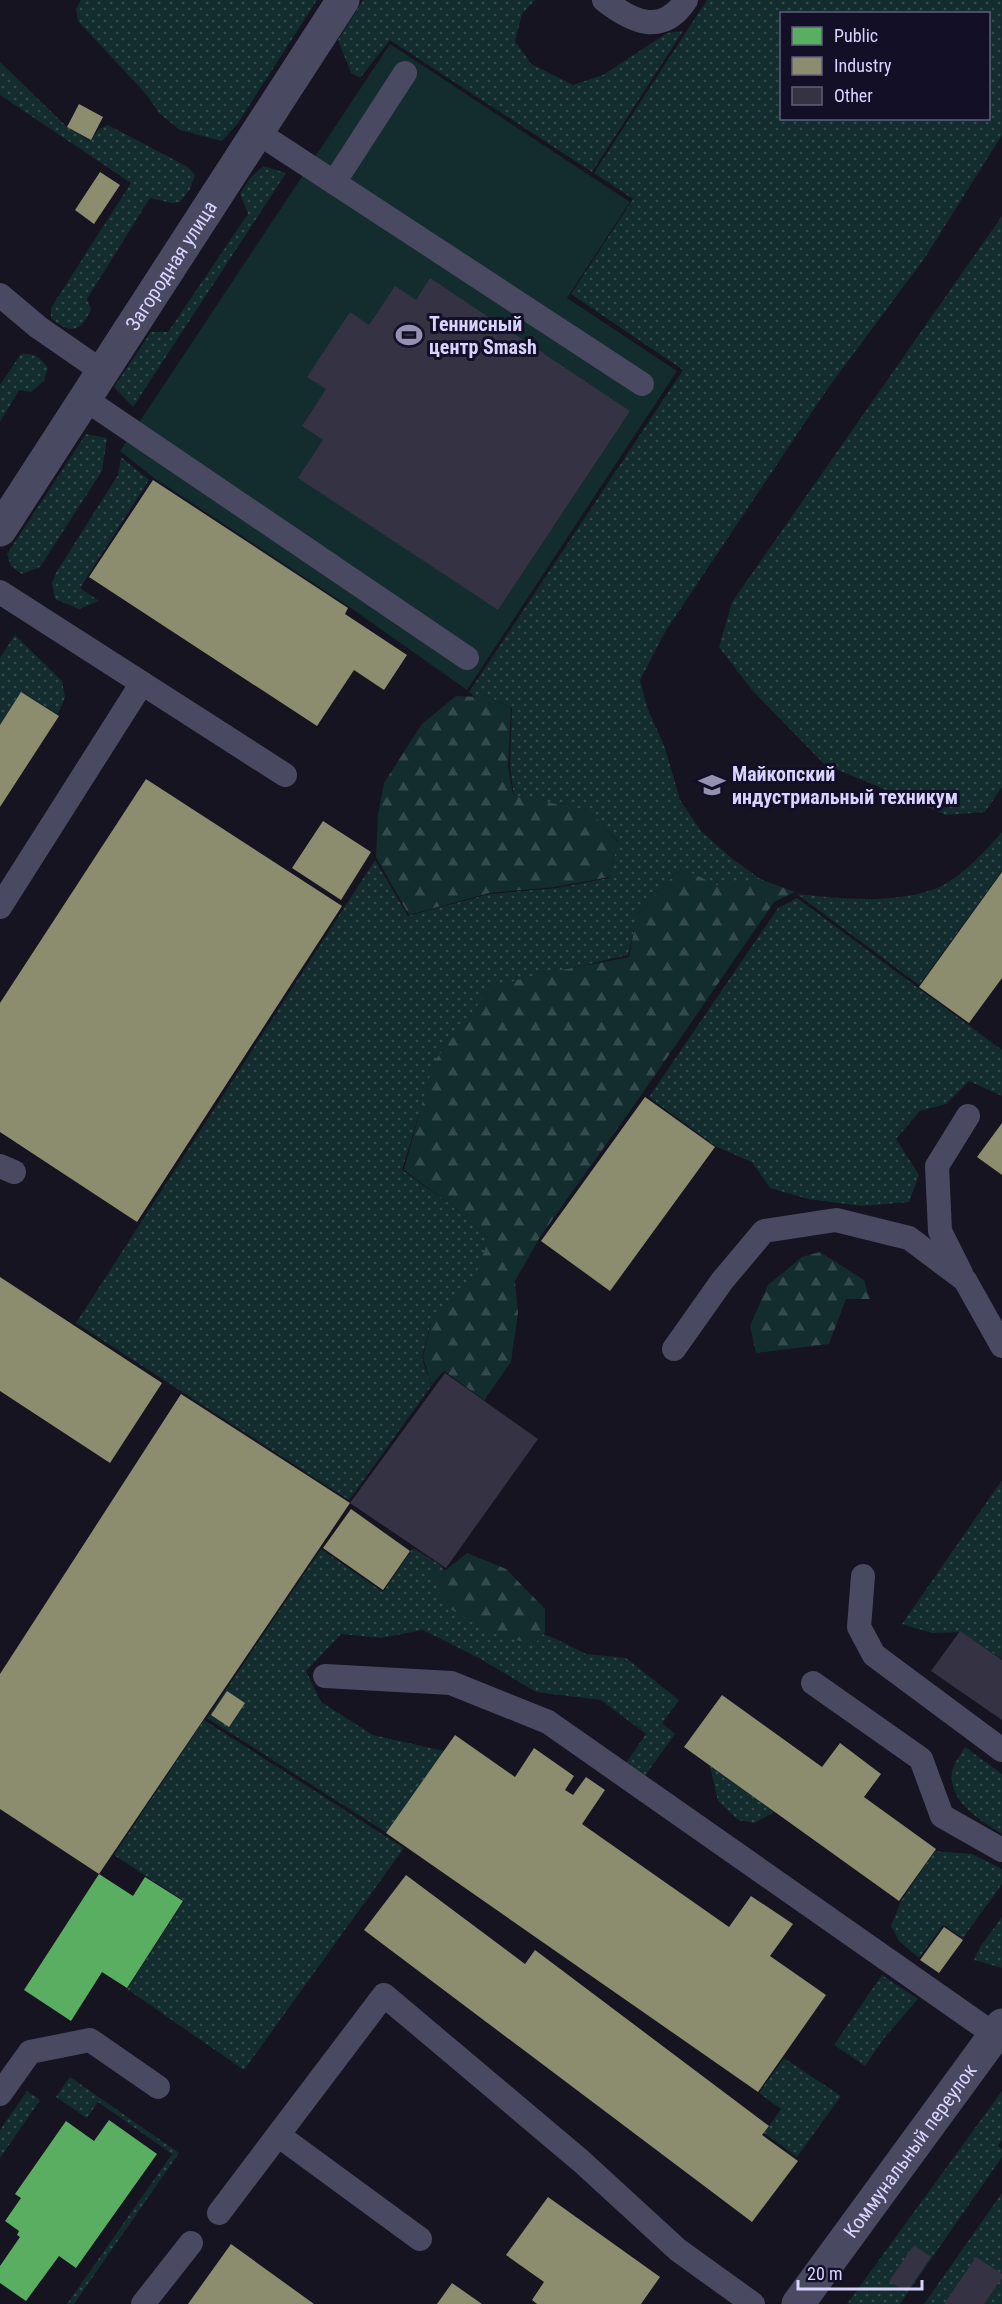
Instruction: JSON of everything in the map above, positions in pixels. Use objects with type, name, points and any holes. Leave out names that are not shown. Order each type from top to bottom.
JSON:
[{"type":"street","name":"Загородная улица","points":[[0,530],[343,0]]},
{"type":"street","name":"Коммунальный переулок","points":[[801,2303],[996,2041]]},
{"type":"lane","points":[[604,0],[623,15],[639,21],[654,23],[669,17],[682,7],[686,0]]},
{"type":"lane","points":[[335,181],[405,73]]},
{"type":"lane","points":[[257,132],[642,384]]},
{"type":"lane","points":[[0,295],[38,327],[103,372]]},
{"type":"lane","points":[[85,399],[467,658]]},
{"type":"lane","points":[[0,592],[285,775]]},
{"type":"lane","points":[[0,907],[142,683]]},
{"type":"lane","points":[[968,1116],[937,1166],[940,1231],[1002,1346]]},
{"type":"lane","points":[[674,1349],[722,1281],[764,1231],[836,1220],[909,1238],[965,1280]]},
{"type":"lane","points":[[863,1576],[859,1628],[874,1655],[1002,1750]]},
{"type":"lane","points":[[325,1676],[451,1683],[548,1722],[996,2041]]},
{"type":"lane","points":[[813,1683],[921,1759],[942,1816],[1002,1850]]},
{"type":"lane","points":[[219,2213],[384,1995],[581,2161],[678,2250],[753,2304]]},
{"type":"lane","points":[[0,2094],[30,2052],[90,2040],[158,2087]]},
{"type":"lane","points":[[278,2135],[420,2239]]},
{"type":"lane","points":[[143,2304],[191,2243]]},
{"type":"green space","points":[[81,0],[317,0],[238,123],[222,141],[180,130],[160,114],[146,94],[78,21],[76,9]]},
{"type":"green space","points":[[363,0],[535,0],[522,14],[515,41],[531,64],[573,85],[603,75],[667,33],[683,31],[592,172],[390,40],[360,78],[351,73],[338,40]]},
{"type":"green space","points":[[707,0],[1002,0],[1002,135],[924,259],[828,388],[665,632],[640,680],[647,707],[665,748],[680,800],[701,831],[730,857],[763,881],[718,887],[678,871],[638,913],[628,955],[538,976],[434,1065],[402,1170],[450,1204],[490,1240],[474,1282],[430,1325],[422,1358],[431,1385],[445,1367],[349,1500],[76,1323],[375,860],[408,916],[489,894],[557,888],[609,878],[618,841],[588,811],[514,798],[510,765],[512,708],[485,695],[478,699],[469,692],[683,370],[571,294],[633,199],[594,173]]},
{"type":"green space","name":"Теннисный центр Smash","points":[[390,44],[630,202],[567,298],[677,371],[467,690],[348,606],[154,478],[120,451]]},
{"type":"green space","points":[[0,62],[67,127],[90,141],[99,129],[108,125],[188,167],[195,175],[190,189],[180,202],[172,203],[150,198],[87,299],[91,309],[87,317],[75,328],[64,327],[51,318],[51,308],[131,183],[0,95]]},
{"type":"green space","points":[[263,166],[286,173],[133,407],[114,387],[151,332],[168,332],[248,214],[240,194],[250,178]]},
{"type":"green space","points":[[1002,216],[1002,787],[985,812],[946,815],[824,764],[752,690],[719,647],[732,602]]},
{"type":"green space","points":[[21,354],[33,355],[45,364],[48,368],[44,381],[31,392],[19,390],[0,422],[0,385]]},
{"type":"green space","points":[[86,434],[107,438],[102,471],[40,567],[22,574],[11,566],[7,554]]},
{"type":"green space","points":[[121,457],[149,480],[80,588],[99,601],[79,609],[55,599],[52,583],[57,571],[118,475]]},
{"type":"green space","points":[[15,635],[62,681],[65,697],[58,714],[21,692],[0,725],[0,658]]},
{"type":"green space","points":[[485,695],[511,708],[508,766],[513,795],[590,811],[618,842],[609,877],[555,887],[489,893],[409,915],[376,857],[378,815],[384,783],[422,724],[456,696],[480,697]]},
{"type":"green space","points":[[1002,832],[1002,871],[919,985],[797,894],[867,899],[919,894],[944,885],[963,872]]},
{"type":"green space","points":[[681,868],[717,885],[760,879],[795,892],[774,902],[540,1237],[515,1281],[518,1313],[511,1362],[484,1400],[444,1371],[431,1384],[423,1357],[431,1322],[472,1283],[489,1239],[450,1204],[404,1170],[433,1063],[491,987],[536,975],[629,957],[637,914]]},
{"type":"green space","points":[[797,898],[1002,1050],[1002,1096],[969,1081],[946,1104],[920,1111],[896,1139],[919,1175],[909,1202],[862,1206],[808,1199],[770,1188],[752,1162],[717,1147],[649,1097],[778,908]]},
{"type":"green space","points":[[820,1252],[864,1280],[870,1299],[846,1299],[829,1344],[756,1353],[750,1326],[768,1285],[802,1257]]},
{"type":"green space","points":[[1002,1480],[1002,1659],[960,1632],[932,1633],[902,1624]]},
{"type":"green space","points":[[413,1548],[442,1566],[445,1573],[495,1617],[554,1638],[586,1654],[626,1658],[679,1700],[662,1723],[675,1734],[644,1777],[624,1766],[646,1734],[601,1700],[536,1692],[479,1658],[423,1630],[381,1638],[341,1634],[306,1671],[321,1702],[373,1735],[444,1751],[387,1833],[207,1718],[321,1549],[383,1592]]},
{"type":"green space","points":[[467,1553],[506,1569],[545,1609],[545,1632],[534,1645],[486,1631],[446,1606],[430,1573],[446,1570]]},
{"type":"green space","points":[[204,1720],[404,1848],[244,2070],[127,1989],[184,1901],[114,1855]]},
{"type":"green space","points":[[965,1747],[1002,1774],[1002,1834],[967,1809],[955,1792],[952,1772],[955,1762]]},
{"type":"green space","points":[[710,1766],[775,1812],[754,1823],[738,1820],[718,1801]]},
{"type":"green space","points":[[935,1851],[972,1854],[1002,1869],[1002,1884],[963,1938],[943,1925],[919,1958],[899,1941],[891,1926],[901,1901]]},
{"type":"green space","points":[[1002,1917],[1002,1968],[974,1960],[980,1947]]},
{"type":"green space","points":[[882,1975],[918,1999],[885,2037],[865,2066],[834,2045]]},
{"type":"green space","points":[[784,2058],[841,2096],[797,2157],[764,2133],[781,2109],[759,2093]]},
{"type":"green space","points":[[70,2077],[179,2153],[74,2304],[67,2304],[172,2154],[98,2102],[87,2118],[56,2097]]},
{"type":"green space","points":[[27,2091],[40,2100],[0,2158],[0,2130]]},
{"type":"green space","points":[[1002,2091],[1002,2140],[998,2146],[1002,2149],[1002,2157],[900,2304],[847,2304]]},
{"type":"green space","points":[[1002,2193],[1002,2304],[924,2304]]},
{"type":"building: Public","points":[[99,1874],[133,1896],[145,1877],[183,1901],[127,1988],[102,1972],[71,2021],[24,1990]]},
{"type":"building: Public","points":[[109,2120],[157,2154],[76,2268],[59,2256],[26,2301],[0,2283],[0,2266],[20,2237],[17,2235],[19,2231],[5,2221],[21,2198],[15,2194],[66,2121],[94,2141]]},
{"type":"building: Industry","points":[[79,104],[103,117],[91,140],[67,127]]},
{"type":"building: Industry","points":[[100,172],[120,185],[94,224],[75,210]]},
{"type":"building: Industry","points":[[153,480],[348,608],[345,614],[407,655],[384,690],[354,670],[317,726],[89,577]]},
{"type":"building: Industry","points":[[21,692],[59,716],[0,807],[0,725]]},
{"type":"building: Industry","points":[[146,779],[342,906],[137,1222],[0,1132],[0,1003]]},
{"type":"building: Industry","points":[[323,821],[371,852],[341,900],[292,868]]},
{"type":"building: Industry","points":[[1002,872],[1002,978],[969,1023],[919,987]]},
{"type":"building: Industry","points":[[645,1097],[715,1147],[610,1291],[541,1241]]},
{"type":"building: Industry","points":[[1002,1123],[1002,1175],[977,1157]]},
{"type":"building: Industry","points":[[0,1277],[162,1383],[110,1463],[0,1391]]},
{"type":"building: Industry","points":[[181,1394],[350,1503],[99,1874],[0,1809],[0,1674]]},
{"type":"building: Industry","points":[[351,1509],[410,1551],[383,1590],[323,1548]]},
{"type":"building: Industry","points":[[227,1691],[245,1703],[229,1727],[211,1715]]},
{"type":"building: Industry","points":[[722,1695],[822,1767],[840,1743],[881,1774],[864,1797],[936,1849],[899,1901],[684,1747]]},
{"type":"building: Industry","points":[[455,1735],[515,1777],[534,1748],[574,1776],[565,1790],[573,1795],[586,1777],[605,1790],[582,1824],[729,1927],[751,1896],[793,1924],[770,1956],[826,1995],[758,2092],[386,1833]]},
{"type":"building: Industry","points":[[406,1875],[525,1964],[535,1950],[769,2126],[762,2135],[798,2161],[752,2222],[364,1930]]},
{"type":"building: Industry","points":[[944,1927],[963,1940],[939,1973],[920,1960]]},
{"type":"building: Industry","points":[[548,2197],[660,2277],[641,2304],[537,2304],[532,2300],[544,2282],[506,2255]]},
{"type":"building: Industry","points":[[231,2244],[314,2304],[188,2304]]},
{"type":"building: Industry","points":[[452,2283],[482,2304],[437,2304]]},
{"type":"building: Other","points":[[430,278],[630,411],[498,610],[298,478],[323,440],[302,426],[326,389],[307,377],[350,312],[369,325],[395,286],[416,300]]},
{"type":"building: Other","points":[[445,1373],[538,1439],[446,1568],[350,1503]]},
{"type":"building: Other","points":[[960,1631],[1002,1660],[1002,1720],[931,1671]]},
{"type":"building: Other","points":[[914,2245],[931,2257],[907,2292],[889,2281]]},
{"type":"building: Other","points":[[976,2257],[1002,2274],[1002,2278],[984,2304],[944,2304]]},
{"type":"place","name":"Теннисный центр Smash","points":[[409,335]]},
{"type":"place","name":"Майкопский индустриальный техникум","points":[[712,785]]}]
